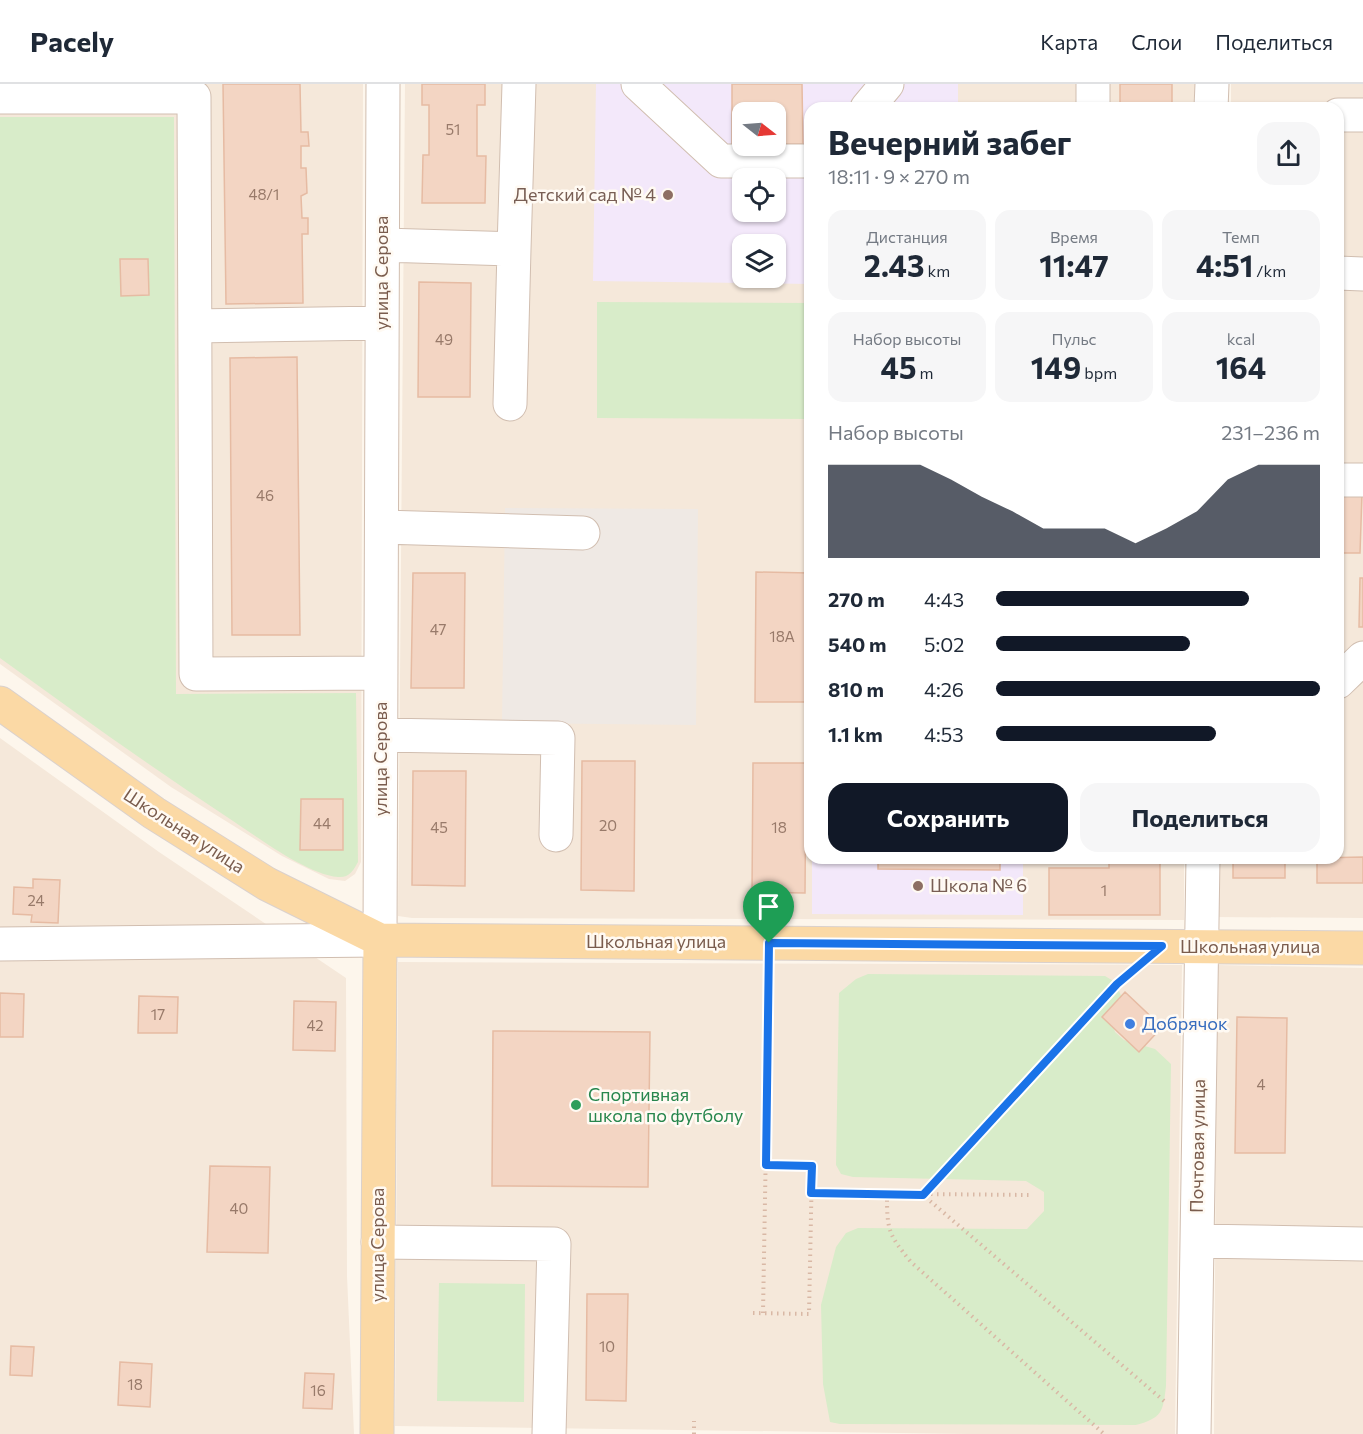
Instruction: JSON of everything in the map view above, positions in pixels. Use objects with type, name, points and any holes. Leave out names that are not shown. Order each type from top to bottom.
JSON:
[{"type":"main road","name":"Школьная улица","points":[[0,703],[144,807],[267,884],[380,940],[1363,948]]},
{"type":"main road","name":"улица Серова","points":[[377,1434],[380,940]]},
{"type":"street","name":"улица Серова","points":[[380,940],[383,84]]},
{"type":"street","points":[[510,404],[519,84]]},
{"type":"street","points":[[638,84],[721,161],[804,161]]},
{"type":"street","points":[[872,102],[887,84]]},
{"type":"street","points":[[1093,84],[1093,102]]},
{"type":"street","points":[[1211,102],[1212,84]]},
{"type":"street","points":[[0,98],[194,97],[196,674],[381,673]]},
{"type":"street","points":[[1344,115],[1363,115]]},
{"type":"street","points":[[383,245],[514,249]]},
{"type":"street","points":[[1344,273],[1363,274]]},
{"type":"street","points":[[195,326],[382,323]]},
{"type":"street","points":[[1344,480],[1363,480]]},
{"type":"street","points":[[382,527],[583,533]]},
{"type":"street","points":[[1344,676],[1363,658]]},
{"type":"street","points":[[381,735],[558,738],[556,835]]},
{"type":"street","name":"Почтовая улица","points":[[1194,1434],[1203,864]]},
{"type":"street","name":"Школьная улица","points":[[0,944],[380,940]]},
{"type":"street","points":[[1197,1240],[1363,1244]]},
{"type":"street","points":[[378,1242],[554,1244],[549,1434]]},
{"type":"path","points":[[763,1313],[769,943]]},
{"type":"path","points":[[923,1195],[1126,976]]},
{"type":"path","points":[[753,1313],[809,1314],[812,1166],[766,1165]]},
{"type":"path","points":[[811,1193],[1030,1196]]},
{"type":"path","points":[[887,1194],[887,1223],[891,1238],[911,1262],[1104,1434]]},
{"type":"path","points":[[923,1195],[1165,1401]]},
{"type":"path","points":[[694,1421],[694,1434]]},
{"type":"shaded area","points":[[0,84],[363,84],[361,862],[355,874],[345,881],[329,879],[282,856],[171,787],[0,664]]},
{"type":"shaded area","points":[[405,84],[1195,84],[1194,102],[804,102],[804,864],[1184,864],[1184,920],[412,918],[398,916]]},
{"type":"shaded area","name":"Детский сад № 4","points":[[596,84],[958,84],[958,102],[804,102],[804,284],[786,284],[786,234],[732,234],[732,283],[593,281]]},
{"type":"shaded area","points":[[1231,84],[1363,84],[1363,918],[1215,917],[1216,864],[1344,864],[1344,102],[1231,102]]},
{"type":"shaded area","points":[[505,508],[698,509],[696,725],[502,723]]},
{"type":"shaded area","points":[[0,738],[159,852],[346,978],[347,1276],[354,1434],[0,1434]]},
{"type":"shaded area","name":"Школа № 6","points":[[812,864],[1023,864],[1023,915],[812,914]]},
{"type":"shaded area","points":[[398,962],[1182,965],[1175,1434],[968,1434],[395,1426]]},
{"type":"shaded area","points":[[1217,965],[1363,968],[1363,1434],[1214,1434]]},
{"type":"green space","points":[[0,117],[174,117],[176,694],[356,693],[358,862],[348,875],[338,877],[312,869],[269,845],[145,761],[0,658]]},
{"type":"green space","points":[[597,302],[804,303],[804,419],[597,418]]},
{"type":"green space","points":[[868,974],[1105,976],[1115,982],[1123,1000],[1112,1022],[1115,1032],[1124,1040],[1155,1049],[1171,1064],[1166,1386],[1160,1413],[1151,1420],[1136,1425],[840,1424],[830,1422],[823,1384],[821,1305],[836,1247],[846,1233],[858,1228],[1027,1229],[1044,1211],[1044,1192],[1026,1181],[853,1177],[841,1174],[836,1165],[839,993],[856,979]]},
{"type":"green space","points":[[439,1283],[525,1284],[524,1402],[437,1401]]},
{"type":"building","points":[[223,84],[300,84],[301,132],[308,132],[309,146],[301,146],[301,168],[306,168],[307,193],[301,196],[302,218],[308,218],[308,234],[302,234],[303,303],[226,304]]},
{"type":"building","points":[[422,84],[485,84],[485,105],[477,105],[477,156],[486,156],[485,203],[422,203],[423,155],[429,155],[429,105],[422,105]]},
{"type":"building","points":[[732,84],[802,84],[803,144],[786,144],[786,102],[732,102]]},
{"type":"building","points":[[1120,84],[1172,84],[1172,102],[1120,102]]},
{"type":"building","points":[[120,259],[148,259],[149,295],[121,296]]},
{"type":"building","points":[[419,282],[471,283],[470,397],[418,397]]},
{"type":"building","points":[[297,357],[300,635],[232,635],[230,358]]},
{"type":"building","points":[[1344,494],[1362,494],[1360,553],[1344,553]]},
{"type":"building","points":[[756,572],[804,573],[804,702],[755,702]]},
{"type":"building","points":[[413,573],[465,573],[464,688],[411,688]]},
{"type":"building","points":[[1360,578],[1363,578],[1363,627],[1359,627]]},
{"type":"building","points":[[582,761],[635,761],[634,891],[581,890]]},
{"type":"building","points":[[753,763],[804,763],[805,893],[752,892]]},
{"type":"building","points":[[413,771],[466,771],[465,886],[412,885]]},
{"type":"building","points":[[301,799],[343,799],[343,850],[300,850]]},
{"type":"building","points":[[1344,857],[1363,857],[1363,883],[1317,883],[1317,864],[1344,864]]},
{"type":"building","points":[[878,864],[1000,864],[1000,870],[878,869]]},
{"type":"building","points":[[1109,864],[1160,864],[1160,915],[1049,915],[1049,868],[1109,868]]},
{"type":"building","points":[[1233,864],[1285,864],[1285,878],[1233,878]]},
{"type":"building","points":[[33,879],[60,880],[58,923],[31,922],[32,915],[13,914],[14,887],[33,888]]},
{"type":"building","points":[[1125,992],[1162,1027],[1139,1052],[1102,1017]]},
{"type":"building","points":[[0,993],[24,994],[23,1037],[0,1037]]},
{"type":"building","points":[[139,996],[178,997],[177,1033],[138,1033]]},
{"type":"building","points":[[294,1001],[336,1002],[335,1051],[293,1050]]},
{"type":"building","points":[[1237,1017],[1287,1018],[1285,1153],[1235,1153]]},
{"type":"building","points":[[493,1031],[650,1032],[648,1187],[492,1186]]},
{"type":"building","points":[[210,1166],[270,1167],[268,1253],[207,1252]]},
{"type":"building","points":[[587,1294],[628,1294],[626,1401],[586,1400]]},
{"type":"building","points":[[11,1346],[34,1347],[32,1376],[10,1375]]},
{"type":"building","points":[[120,1362],[152,1364],[150,1407],[118,1405]]},
{"type":"building","points":[[305,1373],[334,1374],[332,1409],[303,1408]]},
{"type":"place","name":"Детский сад № 4","points":[[668,195]]},
{"type":"place","name":"Школа № 6","points":[[918,886]]},
{"type":"place","name":"Добрячок","points":[[1130,1024]]},
{"type":"place","name":"Спортивная школа по футболу","points":[[576,1105]]},
{"type":"route","points":[[769,943],[926,944],[1162,946],[1117,984],[923,1195],[811,1193],[812,1166],[766,1165],[769,943]]}]
